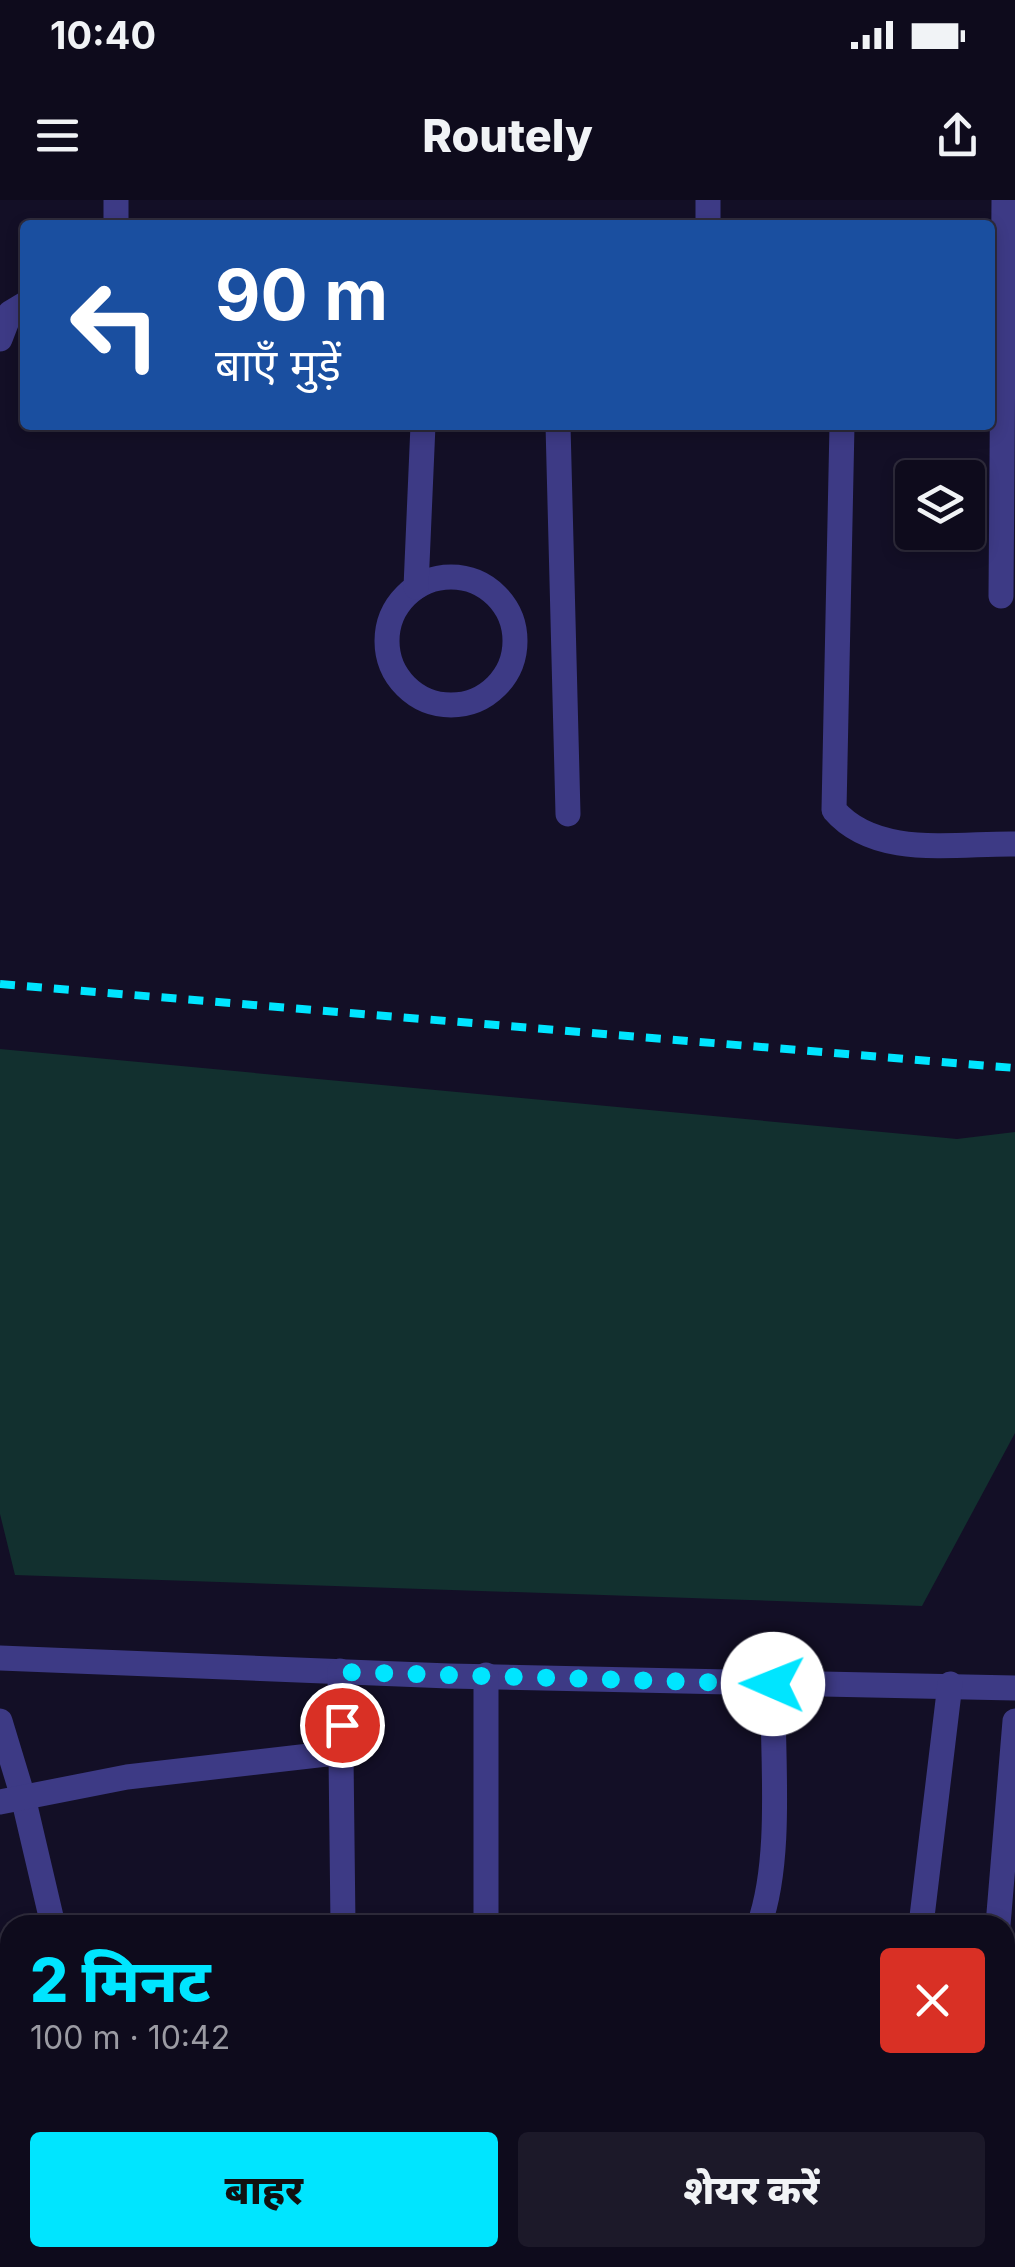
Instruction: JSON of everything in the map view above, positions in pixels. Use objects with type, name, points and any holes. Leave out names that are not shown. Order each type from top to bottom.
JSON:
[{"type":"street","points":[[1001,596],[1004,200]]},
{"type":"street","points":[[0,339],[10,313],[20,307]]},
{"type":"street","points":[[416,587],[439,578],[464,578],[488,588],[506,606],[515,629],[514,654],[505,678],[487,695],[464,705],[439,705],[416,695],[398,677],[388,654],[389,628],[398,605],[416,587],[423,430]]},
{"type":"street","points":[[558,430],[568,814]]},
{"type":"street","points":[[842,430],[834,810],[851,830],[868,839],[1015,844]]},
{"type":"street","points":[[0,1658],[340,1672],[1015,1688]]},
{"type":"street","points":[[340,1672],[344,1915]]},
{"type":"street","points":[[486,1675],[486,1915]]},
{"type":"street","points":[[763,1915],[772,1841],[773,1684]]},
{"type":"street","points":[[922,1915],[950,1684]]},
{"type":"street","points":[[999,1915],[1015,1721]]},
{"type":"street","points":[[0,1722],[12,1799],[50,1915]]},
{"type":"street","points":[[12,1799],[127,1778],[344,1752]]},
{"type":"green space","points":[[0,1049],[957,1139],[1015,1132],[1015,1433],[922,1606],[15,1575],[0,1514]]},
{"type":"railway","points":[[0,984],[1015,1068]]},
{"type":"route","points":[[342,1725],[340,1672],[773,1684]]}]
